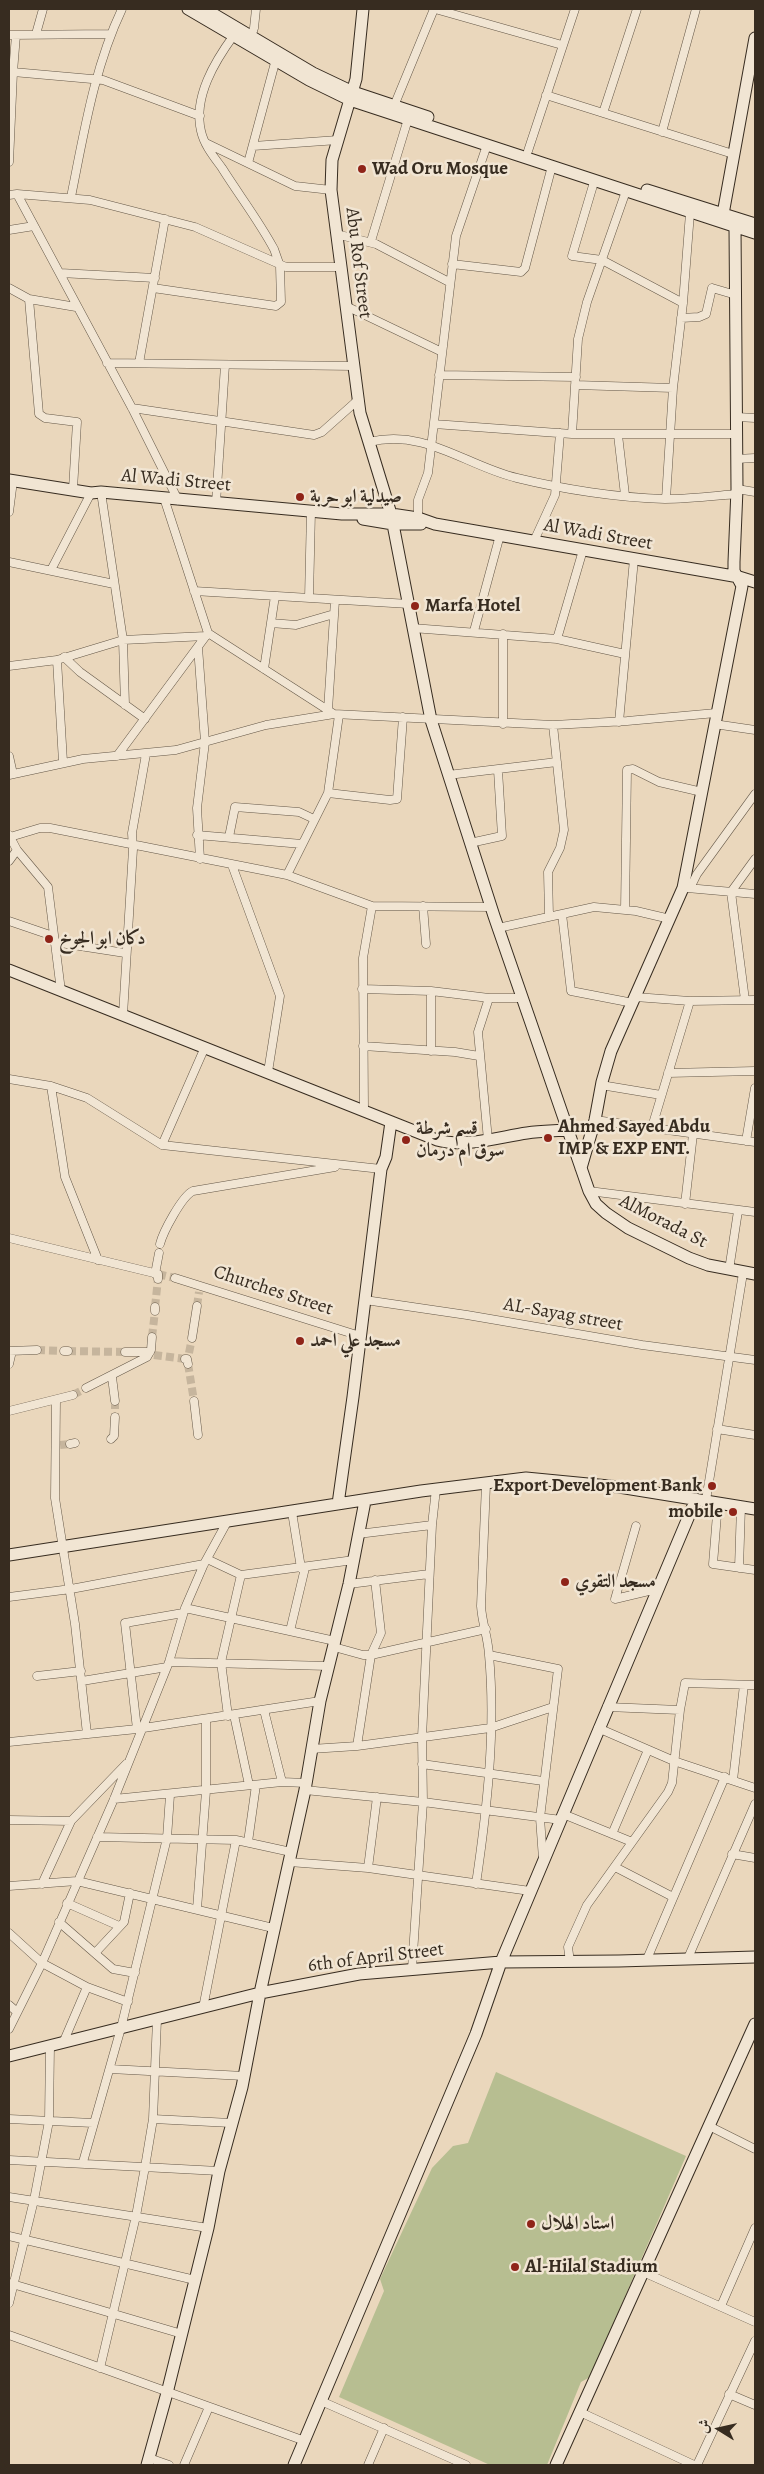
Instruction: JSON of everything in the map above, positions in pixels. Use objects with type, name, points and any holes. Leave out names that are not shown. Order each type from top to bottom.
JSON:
[{"type":"street","points":[[36,34],[43,9]]},
{"type":"street","points":[[71,197],[96,79],[111,34],[122,9]]},
{"type":"street","points":[[188,9],[234,35],[250,40],[313,73],[352,96],[394,106],[416,118],[528,151],[597,175],[755,224]]},
{"type":"street","points":[[205,9],[309,80],[594,182],[755,234]]},
{"type":"street","points":[[250,40],[256,9]]},
{"type":"street","name":"Abu Rof Street","points":[[363,9],[352,96],[330,172],[336,234],[359,399],[369,442],[392,519],[431,720],[470,843]]},
{"type":"street","points":[[394,106],[435,9],[445,10],[562,45]]},
{"type":"street","points":[[528,151],[562,45],[576,9]]},
{"type":"street","points":[[603,112],[637,9]]},
{"type":"street","points":[[662,132],[696,9]]},
{"type":"street","points":[[9,162],[13,72],[12,35],[111,34]]},
{"type":"street","points":[[153,288],[278,306],[281,302],[280,266],[272,245],[206,143],[201,130],[200,116],[211,72],[234,35]]},
{"type":"street","points":[[724,214],[733,154],[755,38]]},
{"type":"street","points":[[248,163],[276,59]]},
{"type":"street","points":[[13,72],[96,79],[109,82],[200,116]]},
{"type":"street","points":[[546,95],[733,154]]},
{"type":"street","points":[[370,242],[416,118]]},
{"type":"street","points":[[253,146],[338,140]]},
{"type":"street","points":[[206,143],[295,186],[331,190]]},
{"type":"street","points":[[418,518],[418,500],[428,473],[449,282],[460,220],[487,145]]},
{"type":"street","points":[[452,264],[521,272],[525,268],[552,166]]},
{"type":"street","points":[[594,182],[572,256],[602,260],[683,303]]},
{"type":"street","points":[[572,434],[578,339],[587,302],[626,192]]},
{"type":"street","points":[[13,195],[71,197],[165,219],[200,229],[280,266],[341,268]]},
{"type":"street","points":[[13,195],[34,226],[60,273],[76,307],[132,408],[178,500]]},
{"type":"street","points":[[666,499],[673,388],[683,303],[690,213]]},
{"type":"street","points":[[139,363],[165,219]]},
{"type":"street","points":[[9,230],[34,226]]},
{"type":"street","points":[[686,888],[715,718],[742,586],[739,577],[734,571],[737,491],[735,226]]},
{"type":"street","points":[[336,234],[370,242],[449,282]]},
{"type":"street","points":[[60,273],[155,278]]},
{"type":"street","points":[[9,288],[29,299],[76,307]]},
{"type":"street","points":[[681,318],[699,317],[706,314],[712,288],[736,295]]},
{"type":"street","points":[[29,299],[40,414],[45,418],[74,421],[78,425],[73,488]]},
{"type":"street","points":[[346,306],[442,352]]},
{"type":"street","points":[[107,363],[354,366]]},
{"type":"street","points":[[216,503],[225,365]]},
{"type":"street","points":[[439,375],[575,381],[673,388]]},
{"type":"street","points":[[132,408],[319,435],[359,399]]},
{"type":"street","points":[[737,417],[755,418]]},
{"type":"street","points":[[434,424],[572,434],[618,435],[671,432],[737,434]]},
{"type":"street","points":[[534,541],[552,504],[557,486],[560,433]]},
{"type":"street","points":[[618,435],[625,495]]},
{"type":"street","points":[[369,442],[387,437],[431,445],[508,476],[557,486],[625,495],[666,499],[737,491],[755,492]]},
{"type":"street","points":[[736,459],[755,458]]},
{"type":"street","points":[[9,512],[11,481]]},
{"type":"street","name":"Al Wadi Street","points":[[11,481],[96,492],[392,519]]},
{"type":"street","points":[[50,570],[96,492]]},
{"type":"street","points":[[96,492],[123,640],[125,705]]},
{"type":"street","points":[[164,498],[207,634],[334,713]]},
{"type":"street","points":[[309,598],[311,511]]},
{"type":"street","points":[[392,519],[418,518],[435,524]]},
{"type":"street","points":[[392,519],[435,524]]},
{"type":"street","name":"Al Wadi Street","points":[[435,524],[739,577],[755,582]]},
{"type":"street","points":[[474,631],[500,536]]},
{"type":"street","points":[[557,638],[583,550]]},
{"type":"street","points":[[619,722],[634,559]]},
{"type":"street","points":[[9,562],[114,584]]},
{"type":"street","points":[[194,591],[408,604]]},
{"type":"street","points":[[264,669],[275,596]]},
{"type":"street","points":[[286,875],[328,793],[334,713],[335,600]]},
{"type":"street","points":[[271,623],[296,625],[334,614]]},
{"type":"street","points":[[412,628],[557,638],[625,654]]},
{"type":"street","points":[[10,664],[60,659],[123,640],[207,634]]},
{"type":"street","points":[[117,756],[207,634]]},
{"type":"street","points":[[503,634],[503,724]]},
{"type":"street","points":[[198,647],[205,742],[197,808],[200,858]]},
{"type":"street","points":[[60,659],[145,719]]},
{"type":"street","points":[[60,659],[63,762]]},
{"type":"street","points":[[9,756],[11,774],[63,762],[176,750],[266,725],[334,713],[503,724],[553,725],[715,718],[755,730]]},
{"type":"street","points":[[328,793],[390,800],[397,799],[403,717]]},
{"type":"street","points":[[549,916],[548,872],[560,848],[564,830],[553,725]]},
{"type":"street","points":[[123,1015],[125,953],[133,844],[132,833],[146,754]]},
{"type":"street","points":[[448,775],[557,762]]},
{"type":"street","points":[[625,910],[627,770],[633,769],[659,782],[702,792]]},
{"type":"street","points":[[470,843],[502,836],[498,770]]},
{"type":"street","points":[[580,1168],[595,1120],[601,1085],[611,1051],[670,919],[686,888],[755,794]]},
{"type":"street","points":[[229,838],[235,806],[299,812],[314,819]]},
{"type":"street","points":[[61,991],[48,887],[17,850],[10,836],[44,827],[286,875],[372,906],[491,907]]},
{"type":"street","points":[[198,835],[302,844]]},
{"type":"street","name":"AlMorada St","points":[[470,843],[562,1117],[580,1168],[596,1204],[628,1228],[689,1258],[729,1270],[755,1274]]},
{"type":"street","points":[[9,860],[17,850]]},
{"type":"street","points":[[745,1000],[731,892],[755,859]]},
{"type":"street","points":[[232,865],[280,996],[268,1072]]},
{"type":"street","points":[[686,888],[755,894]]},
{"type":"street","points":[[364,1110],[362,989],[364,952],[372,906]]},
{"type":"street","points":[[423,906],[426,944]]},
{"type":"street","points":[[498,928],[594,908],[625,910],[670,919]]},
{"type":"street","points":[[562,914],[571,991],[634,1000],[755,1000]]},
{"type":"street","points":[[9,921],[53,939],[125,953]]},
{"type":"street","points":[[9,970],[443,1142],[488,1140],[567,1130]]},
{"type":"street","points":[[362,989],[431,991],[489,998],[522,998]]},
{"type":"street","points":[[431,991],[431,1051]]},
{"type":"street","points":[[488,1140],[478,1032],[489,998]]},
{"type":"street","points":[[652,1127],[690,1001]]},
{"type":"street","points":[[363,1046],[479,1056]]},
{"type":"street","points":[[162,1145],[205,1047]]},
{"type":"street","points":[[668,1074],[755,1071]]},
{"type":"street","points":[[9,1078],[51,1086],[87,1098],[162,1145],[381,1169]]},
{"type":"street","points":[[601,1085],[661,1095]]},
{"type":"street","points":[[51,1086],[65,1177],[98,1260]]},
{"type":"street","points":[[746,1141],[754,1104],[755,1088]]},
{"type":"street","points":[[595,1120],[755,1142]]},
{"type":"street","points":[[338,1504],[381,1169],[386,1157],[391,1122]]},
{"type":"street","points":[[685,1204],[693,1134]]},
{"type":"street","points":[[160,1244],[162,1235],[187,1195],[193,1191],[345,1165]]},
{"type":"street","points":[[589,1191],[755,1212]]},
{"type":"street","points":[[729,1270],[738,1210]]},
{"type":"street","points":[[9,1238],[157,1276],[159,1253]]},
{"type":"street","points":[[294,2465],[476,2034],[501,1962],[598,1728],[657,1590],[701,1499],[717,1429],[743,1273]]},
{"type":"street","name":"Churches Street","points":[[174,1278],[199,1288],[360,1336]]},
{"type":"street","name":"AL-Sayag street","points":[[365,1300],[467,1315],[642,1345],[755,1360]]},
{"type":"street","points":[[192,1338],[197,1306]]},
{"type":"street","points":[[151,1354],[152,1337]]},
{"type":"street","points":[[9,1364],[10,1351],[37,1350]]},
{"type":"street","points":[[125,1352],[151,1354]]},
{"type":"street","points":[[86,1388],[112,1377],[151,1354]]},
{"type":"street","points":[[112,1377],[115,1401]]},
{"type":"street","points":[[9,1411],[74,1394]]},
{"type":"street","points":[[56,1400],[58,1445],[55,1498],[70,1588],[87,1734]]},
{"type":"street","points":[[194,1401],[198,1435]]},
{"type":"street","points":[[111,1439],[114,1436],[115,1417]]},
{"type":"street","points":[[717,1429],[755,1435]]},
{"type":"street","points":[[9,1555],[436,1489],[540,1478],[620,1487],[755,1509]]},
{"type":"street","points":[[476,1884],[487,1810],[490,1728],[489,1655],[486,1629],[482,1624],[481,1606],[486,1484]]},
{"type":"street","points":[[412,1969],[423,1802],[422,1737],[429,1574],[436,1489]]},
{"type":"street","points":[[169,2465],[148,2462],[182,2334],[208,2228],[219,2171],[244,2076],[273,1928],[305,1787],[320,1701],[349,1584],[365,1501]]},
{"type":"street","points":[[718,1502],[713,1564],[755,1570]]},
{"type":"street","points":[[739,1568],[741,1506]]},
{"type":"street","points":[[290,1631],[303,1568],[292,1512]]},
{"type":"street","points":[[9,2029],[42,1963],[114,1799],[168,1664],[184,1611],[205,1561],[226,1522]]},
{"type":"street","points":[[358,1534],[432,1525]]},
{"type":"street","points":[[636,1526],[614,1599],[657,1590]]},
{"type":"street","points":[[9,1597],[70,1588],[205,1561],[241,1575],[354,1560]]},
{"type":"street","points":[[349,1584],[429,1574]]},
{"type":"street","points":[[241,1575],[221,1662],[231,1715],[252,1785],[248,1842]]},
{"type":"street","points":[[357,1746],[371,1655],[381,1633],[375,1580]]},
{"type":"street","points":[[141,1728],[126,1622],[184,1611],[230,1618],[290,1631],[335,1644],[363,1655],[371,1655],[486,1629]]},
{"type":"street","points":[[489,1655],[558,1669],[540,1818],[543,1861]]},
{"type":"street","points":[[82,1680],[132,1674],[168,1664],[221,1662],[329,1666]]},
{"type":"street","points":[[37,1676],[81,1671]]},
{"type":"street","points":[[570,1962],[568,1947],[587,1905],[668,1792],[685,1683],[755,1684]]},
{"type":"street","points":[[733,1780],[744,1685]]},
{"type":"street","points":[[9,1742],[206,1720],[320,1701]]},
{"type":"street","points":[[311,1749],[357,1746],[490,1728],[553,1707]]},
{"type":"street","points":[[607,1708],[680,1710]]},
{"type":"street","points":[[264,1710],[282,1782]]},
{"type":"street","points":[[198,1909],[206,1792],[206,1720]]},
{"type":"street","points":[[598,1728],[674,1761],[755,1788]]},
{"type":"street","points":[[612,1834],[648,1750]]},
{"type":"street","points":[[42,1884],[71,1821],[121,1770],[132,1756]]},
{"type":"street","points":[[422,1764],[543,1781]]},
{"type":"street","points":[[647,1959],[725,1777]]},
{"type":"street","points":[[114,1799],[206,1792],[282,1782],[305,1787],[540,1818],[562,1817],[632,1842]]},
{"type":"street","points":[[84,2162],[93,2123],[128,2002],[153,1898],[167,1838],[170,1795]]},
{"type":"street","points":[[368,1868],[377,1797]]},
{"type":"street","points":[[688,1958],[755,1804]]},
{"type":"street","points":[[9,1820],[71,1821]]},
{"type":"street","points":[[97,1837],[236,1840],[248,1842],[290,1857],[530,1891]]},
{"type":"street","points":[[203,2008],[236,1840]]},
{"type":"street","points":[[732,1854],[755,1858]]},
{"type":"street","points":[[614,1867],[673,1897]]},
{"type":"street","points":[[9,1886],[78,1881],[273,1928]]},
{"type":"street","points":[[96,1952],[124,1922],[130,1893]]},
{"type":"street","points":[[67,1903],[119,1926]]},
{"type":"street","points":[[59,1922],[96,1952],[113,1969],[135,1973]]},
{"type":"street","points":[[9,1933],[42,1963],[87,1987],[128,2002]]},
{"type":"street","name":"6th of April Street","points":[[9,2056],[260,1993],[359,1974],[501,1962],[755,1957]]},
{"type":"street","points":[[63,2043],[87,1987]]},
{"type":"street","points":[[9,2005],[17,2012]]},
{"type":"street","points":[[100,2368],[136,2216],[153,2119],[157,2019]]},
{"type":"street","points":[[556,2465],[755,2024]]},
{"type":"street","points":[[9,2303],[11,2284],[25,2240],[34,2200],[49,2121],[50,2045]]},
{"type":"street","points":[[110,2069],[244,2076]]},
{"type":"street","points":[[9,2119],[93,2123]]},
{"type":"street","points":[[153,2119],[232,2123]]},
{"type":"street","points":[[708,2126],[755,2149]]},
{"type":"street","points":[[9,2160],[84,2162],[219,2171]]},
{"type":"street","points":[[9,2196],[208,2228]]},
{"type":"street","points":[[721,2306],[755,2228]]},
{"type":"street","points":[[9,2236],[195,2280]]},
{"type":"street","points":[[643,2272],[755,2322]]},
{"type":"street","points":[[11,2284],[182,2334]]},
{"type":"street","points":[[9,2335],[305,2441]]},
{"type":"street","points":[[580,2412],[695,2465],[755,2341]]},
{"type":"street","points":[[729,2394],[755,2405]]},
{"type":"street","points":[[322,2401],[384,2428],[447,2462],[466,2465]]},
{"type":"street","points":[[184,2465],[209,2407]]},
{"type":"street","points":[[368,2465],[384,2428]]},
{"type":"green space","name":"استاد الهلال","points":[[496,2072],[686,2156],[590,2377],[581,2382],[547,2465],[490,2465],[339,2397],[384,2291],[380,2279],[432,2168],[453,2146],[468,2143]]},
{"type":"tunnel","points":[[158,1274],[175,1278]]},
{"type":"tunnel","points":[[155,1307],[158,1279]]},
{"type":"tunnel","points":[[197,1306],[199,1292]]},
{"type":"tunnel","points":[[152,1337],[155,1311]]},
{"type":"tunnel","points":[[189,1353],[192,1338]]},
{"type":"tunnel","points":[[37,1350],[64,1351]]},
{"type":"tunnel","points":[[68,1351],[125,1352]]},
{"type":"tunnel","points":[[154,1355],[185,1359]]},
{"type":"tunnel","points":[[188,1364],[194,1401]]},
{"type":"tunnel","points":[[73,1395],[86,1388]]},
{"type":"tunnel","points":[[115,1401],[115,1417]]},
{"type":"tunnel","points":[[60,1445],[70,1444]]},
{"type":"place","name":"Wad Oru Mosque","points":[[362,169]]},
{"type":"place","name":"صيدلية ابو حربة","points":[[300,497]]},
{"type":"place","name":"Marfa Hotel","points":[[415,606]]},
{"type":"place","name":"دكان ابو الجوخ","points":[[49,939]]},
{"type":"place","name":"Ahmed Sayed Abdu IMP & EXP ENT.","points":[[548,1138]]},
{"type":"place","name":"قسم شرطة سوق ام درمان","points":[[406,1140]]},
{"type":"place","name":"مسجد علي احمد","points":[[300,1341]]},
{"type":"place","name":"Export Development Bank","points":[[712,1486]]},
{"type":"place","name":"mobile","points":[[733,1512]]},
{"type":"place","name":"مسجد التقوي","points":[[565,1582]]},
{"type":"place","name":"استاد الهلال","points":[[531,2224]]},
{"type":"place","name":"Al-Hilal Stadium","points":[[515,2267]]}]
